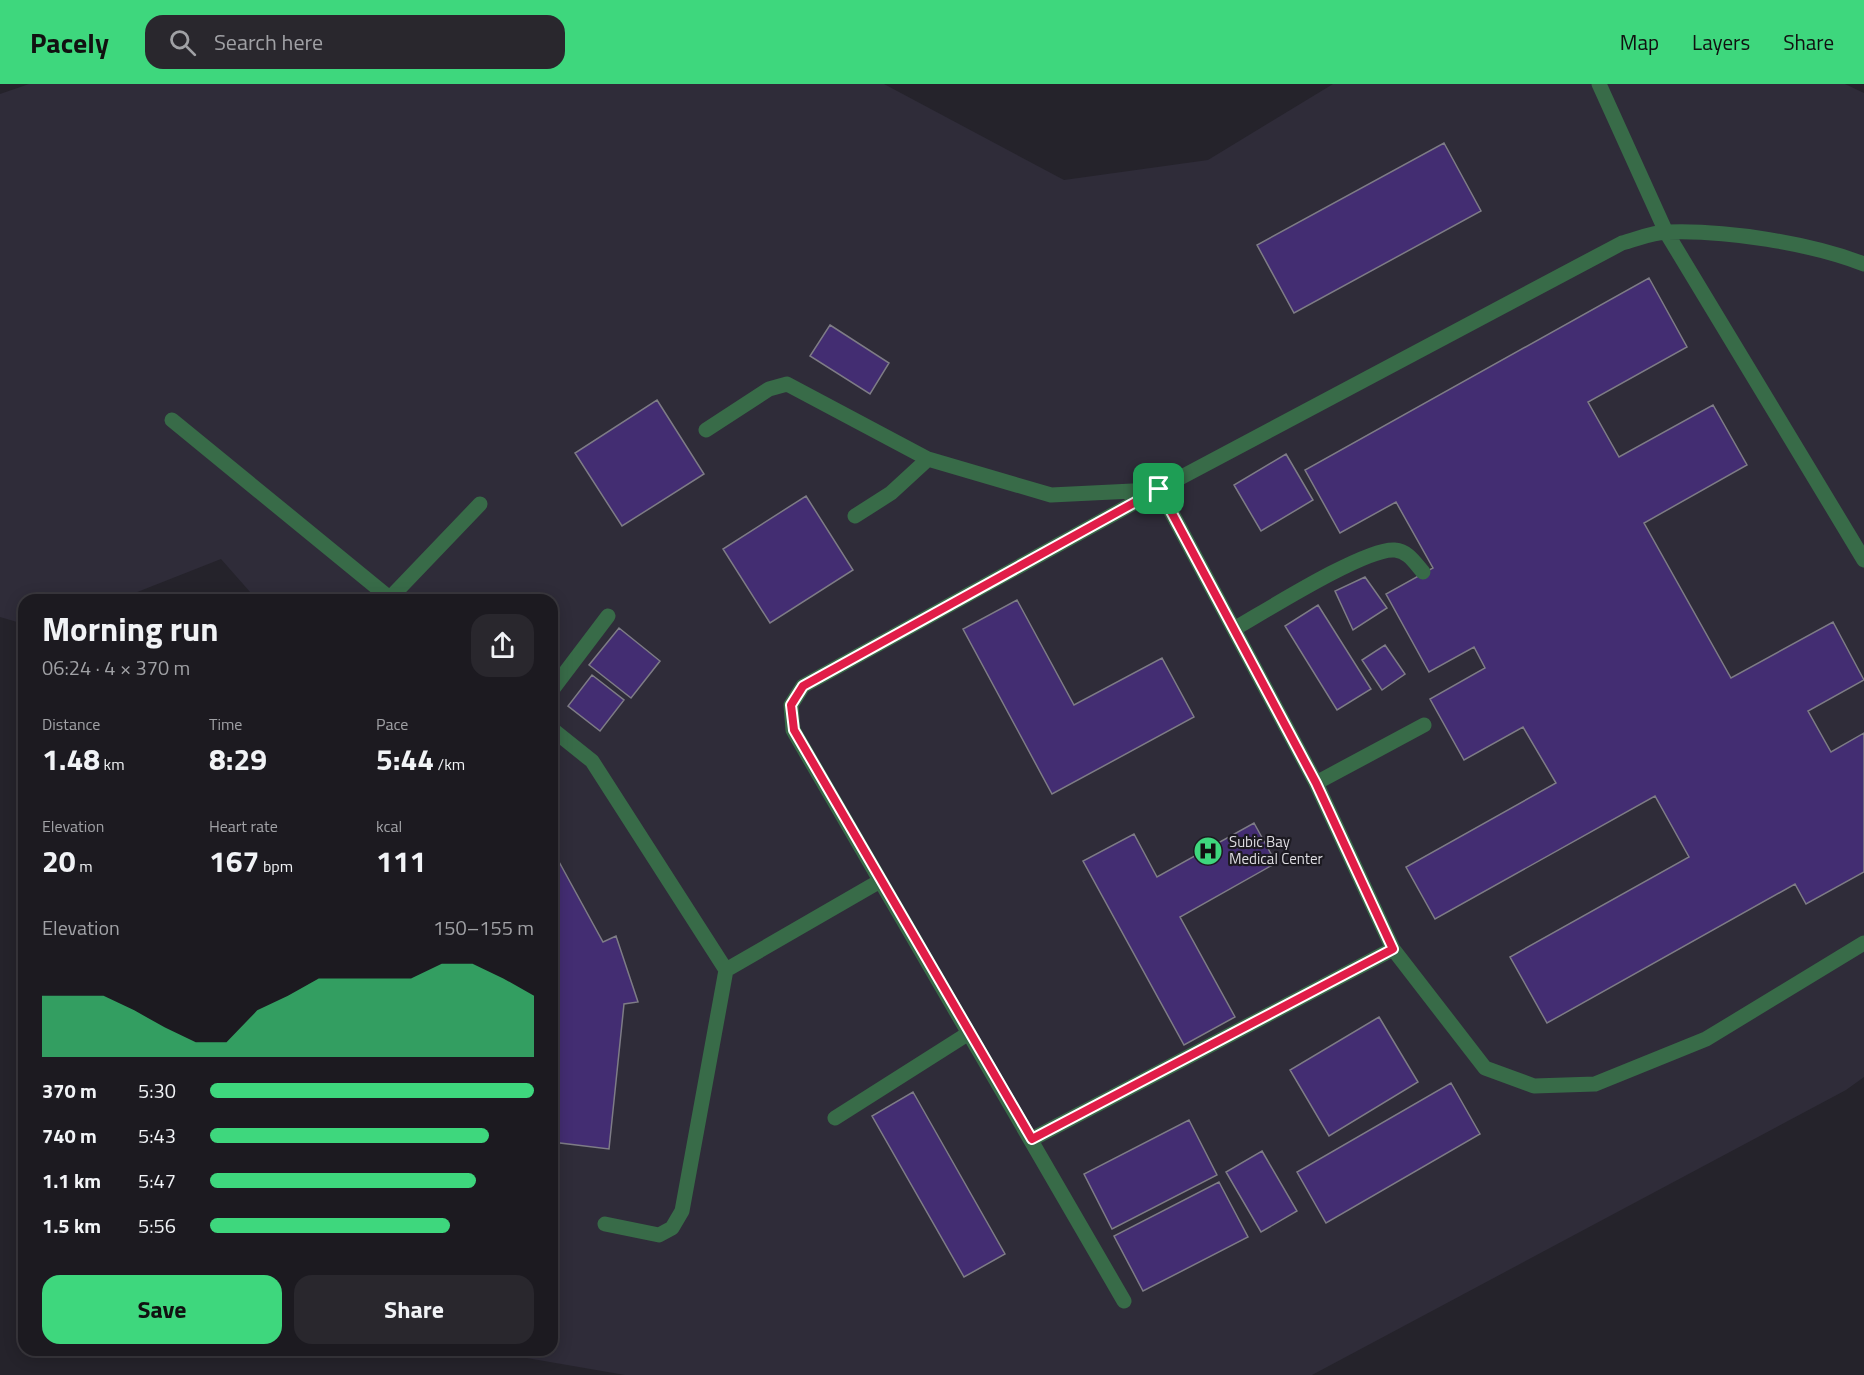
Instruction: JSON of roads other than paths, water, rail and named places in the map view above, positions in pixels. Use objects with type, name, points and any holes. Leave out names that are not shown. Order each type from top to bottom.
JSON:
[{"type":"lane","points":[[1599,84],[1666,232],[1864,560]]},
{"type":"lane","points":[[1124,1301],[794,730],[791,705],[803,686],[1159,489],[1622,243],[1666,232],[1749,237],[1842,256],[1864,264]]},
{"type":"lane","points":[[706,430],[769,389],[787,384],[928,459],[1051,495],[1159,489]]},
{"type":"lane","points":[[172,420],[385,594]]},
{"type":"lane","points":[[855,516],[891,494],[928,459]]},
{"type":"lane","points":[[1159,489],[1316,783],[1393,949],[1485,1068],[1534,1086],[1595,1084],[1706,1039],[1864,943]]},
{"type":"lane","points":[[396,594],[480,504]]},
{"type":"lane","points":[[1234,629],[1335,572],[1383,550],[1396,550],[1407,554],[1423,572]]},
{"type":"lane","points":[[558,682],[608,616]]},
{"type":"lane","points":[[1316,783],[1424,725]]},
{"type":"lane","points":[[558,734],[592,761],[726,970],[682,1211],[672,1228],[658,1235],[605,1224]]},
{"type":"lane","points":[[726,970],[880,881]]},
{"type":"lane","points":[[1032,1139],[1393,949]]},
{"type":"lane","points":[[835,1118],[969,1033]]},
{"type":"place","name":"Subic Bay Medical Center","points":[[1208,851]]}]
